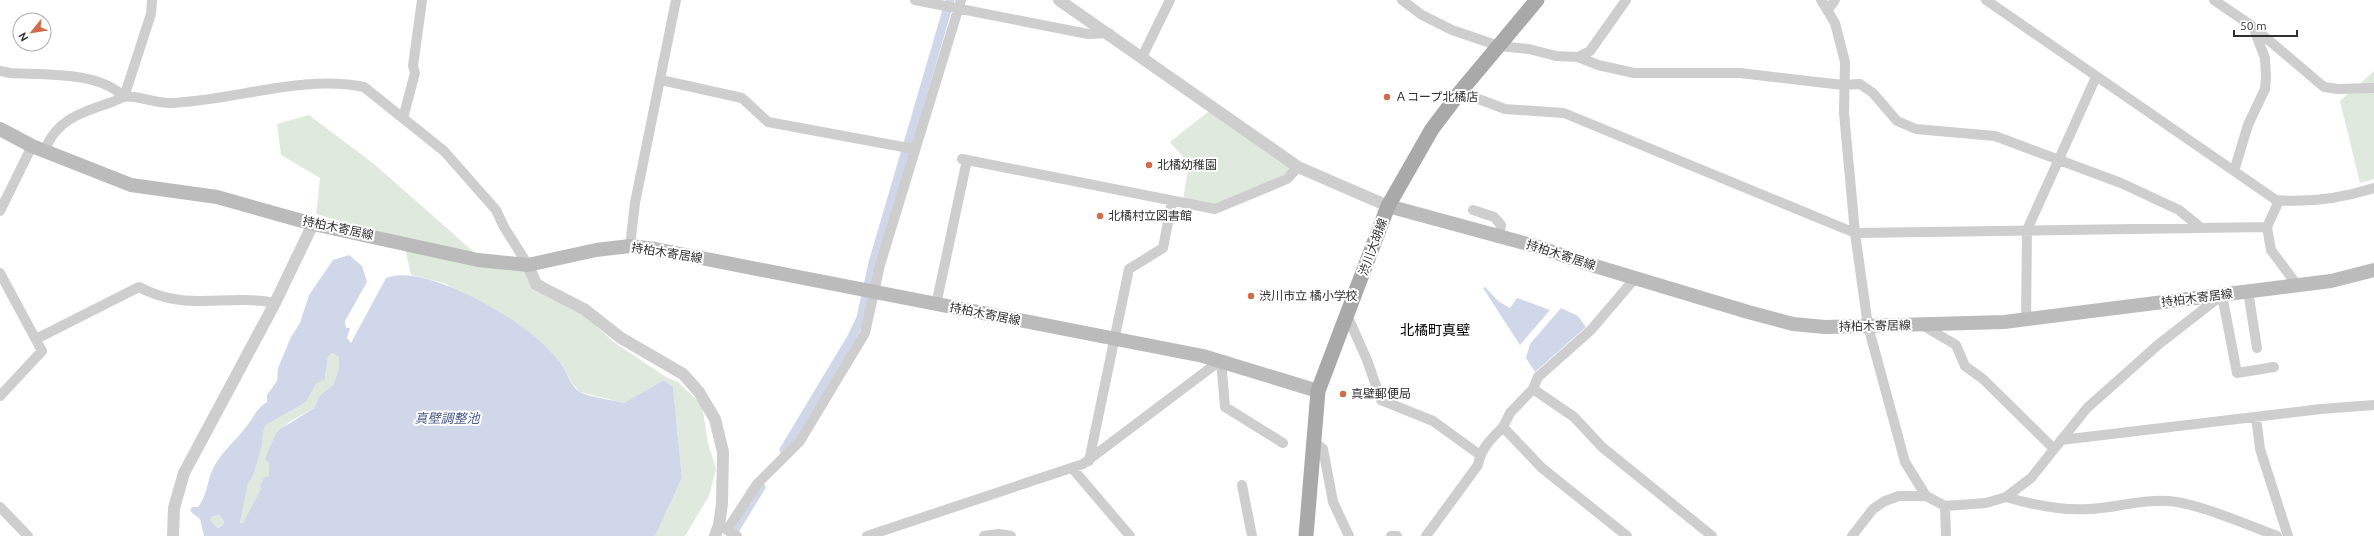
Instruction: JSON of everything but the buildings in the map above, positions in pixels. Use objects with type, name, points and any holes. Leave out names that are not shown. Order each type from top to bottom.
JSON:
[{"type":"main road","name":"渋川大胡線","points":[[1306,536],[1318,391],[1388,206],[1432,129],[1460,92],[1537,0]]},
{"type":"main road","name":"持柏木寄居線","points":[[0,128],[39,148],[131,185],[217,197],[313,224],[478,260],[528,265],[596,250],[630,246],[655,249],[936,306],[1221,360],[1318,391]]},
{"type":"main road","name":"持柏木寄居線","points":[[1388,206],[1499,236],[1793,324],[1824,327],[1980,324],[2026,320],[2331,281],[2374,270]]},
{"type":"street","points":[[124,97],[151,14],[152,0]]},
{"type":"street","points":[[403,118],[415,73],[414,60],[422,0]]},
{"type":"street","points":[[630,246],[635,203],[662,80],[676,0]]},
{"type":"street","points":[[915,0],[939,5],[958,6],[1088,34],[1109,33]]},
{"type":"street","points":[[1059,0],[1109,33],[1298,167],[1388,206]]},
{"type":"street","points":[[1142,57],[1170,0]]},
{"type":"street","points":[[1402,0],[1422,15],[1452,30],[1500,46],[1529,49],[1556,56],[1578,57],[1598,65],[1634,73],[1740,73],[1843,85],[1860,84],[1873,93],[1897,121],[1916,129],[1995,136],[2061,159],[2121,183],[2180,210],[2200,227]]},
{"type":"street","points":[[1578,57],[1590,51],[1626,0]]},
{"type":"street","points":[[1820,0],[1828,10],[1835,23],[1845,62],[1843,85],[1855,232],[1868,326],[1905,462],[1926,496]]},
{"type":"street","points":[[1828,10],[1835,0]]},
{"type":"street","points":[[1986,0],[2276,200],[2341,197],[2374,188]]},
{"type":"street","points":[[2214,0],[2252,26],[2324,87],[2338,89],[2374,88]]},
{"type":"street","points":[[726,532],[757,484],[800,441],[861,342],[868,324],[868,292],[880,265],[913,149],[958,6]]},
{"type":"street","points":[[2234,171],[2248,125],[2265,89],[2265,58],[2252,26]]},
{"type":"street","points":[[0,71],[10,73],[90,78],[117,89],[124,97]]},
{"type":"street","points":[[2026,320],[2027,230],[2061,159],[2096,77]]},
{"type":"street","points":[[662,80],[742,98],[768,122],[913,149]]},
{"type":"street","points":[[0,211],[39,148],[53,137],[68,120],[76,114],[124,97],[170,103],[304,86],[348,84],[364,87],[444,151],[496,210],[504,227],[528,265],[536,284],[584,309],[621,338],[683,374],[699,392],[715,419],[721,442],[722,504],[726,532]]},
{"type":"street","points":[[1460,92],[1505,109],[1564,113],[1855,232],[2267,227]]},
{"type":"street","points":[[936,306],[965,160],[1172,202],[1215,209],[1288,179],[1298,167]]},
{"type":"street","points":[[2276,200],[2277,205],[2267,227],[2271,250],[2297,285]]},
{"type":"street","points":[[1089,461],[1129,269],[1163,248],[1172,202]]},
{"type":"street","points":[[1473,210],[1494,218],[1501,224],[1499,236]]},
{"type":"street","points":[[173,536],[174,508],[184,473],[275,303],[313,224]]},
{"type":"street","points":[[0,273],[36,339],[42,354],[0,396]]},
{"type":"street","points":[[1426,536],[1478,465],[1480,455],[1485,445],[1503,427],[1510,412],[1533,389],[1538,377],[1591,330],[1636,277]]},
{"type":"street","points":[[36,339],[139,287],[154,295],[190,303],[253,299],[275,303]]},
{"type":"street","points":[[2248,292],[2257,348]]},
{"type":"street","points":[[1852,536],[1873,509],[1885,500],[1899,496],[1926,496],[1945,506],[1986,503],[2006,497],[2031,478],[2087,408],[2159,344],[2222,295],[2237,373],[2274,367]]},
{"type":"street","points":[[1347,315],[1367,360],[1381,400],[1433,420],[1480,455]]},
{"type":"street","points":[[1922,325],[1956,345],[1965,366],[1983,379],[2054,449]]},
{"type":"street","points":[[1221,360],[1225,407],[1282,443]]},
{"type":"street","points":[[867,536],[1089,461],[1221,360]]},
{"type":"street","points":[[1533,389],[1574,417],[1602,447],[1712,536]]},
{"type":"street","points":[[2061,440],[2374,405]]},
{"type":"street","points":[[2256,417],[2260,449],[2288,536]]},
{"type":"street","points":[[1503,427],[1542,468],[1627,536]]},
{"type":"street","points":[[1314,442],[1322,449],[1333,502],[1349,536]]},
{"type":"street","points":[[1072,468],[1130,536]]},
{"type":"street","points":[[1242,485],[1252,536]]},
{"type":"street","points":[[2006,497],[2041,507],[2089,509],[2134,503],[2168,501],[2193,506],[2277,536]]},
{"type":"street","points":[[1945,506],[1946,536]]},
{"type":"street","points":[[1,510],[28,536]]},
{"type":"street","points":[[984,536],[999,534],[1012,536]]},
{"type":"street","points":[[1122,536],[1137,536]]},
{"type":"street","points":[[1390,536],[1397,536]]},
{"type":"shaded area","points":[[2374,71],[2374,179],[2360,183],[2340,101]]},
{"type":"shaded area","points":[[1209,111],[1291,169],[1286,177],[1217,207],[1183,200],[1189,164],[1170,142]]},
{"type":"shaded area","points":[[309,115],[374,164],[483,260],[525,270],[528,281],[537,292],[556,299],[581,313],[615,343],[666,377],[678,382],[702,405],[708,443],[716,469],[709,496],[685,536],[655,536],[682,478],[673,387],[664,380],[624,403],[580,392],[572,383],[562,365],[461,293],[444,283],[411,275],[403,239],[316,214],[320,178],[281,155],[277,124]]},
{"type":"shaded area","points":[[332,353],[339,357],[339,369],[333,385],[320,395],[314,408],[289,422],[274,437],[271,444],[269,476],[260,486],[262,489],[243,523],[240,523],[248,484],[253,476],[262,446],[263,432],[266,425],[306,402],[316,384],[325,379],[328,357]]},
{"type":"shaded area","points":[[219,515],[224,521],[223,525],[218,528],[210,520],[212,517]]},
{"type":"water","name":"真壁調整池","points":[[349,255],[362,266],[367,282],[345,321],[346,328],[350,328],[347,338],[351,343],[386,278],[402,275],[422,278],[445,285],[491,307],[512,320],[530,333],[555,356],[571,383],[584,394],[624,403],[664,380],[673,387],[682,478],[655,536],[204,536],[200,519],[190,511],[192,507],[198,507],[201,503],[205,495],[211,473],[218,460],[246,427],[258,410],[267,402],[267,395],[277,381],[278,368],[291,337],[300,323],[309,295],[333,260]],"holes":[[[332,353],[339,357],[339,369],[333,385],[320,395],[314,408],[279,430],[274,437],[265,459],[269,463],[269,476],[264,478],[260,486],[261,489],[243,523],[240,523],[248,484],[253,476],[262,446],[263,432],[266,425],[306,402],[316,384],[325,379],[328,357]],[[219,515],[224,521],[223,525],[218,528],[210,520],[212,517]]]},
{"type":"water","points":[[1485,287],[1498,301],[1510,308],[1517,298],[1550,310],[1520,345],[1483,288]]},
{"type":"water","points":[[1561,308],[1578,316],[1586,327],[1535,372],[1526,358],[1530,344]]},
{"type":"waterway","points":[[784,450],[852,337],[861,318],[873,263],[950,0]]},
{"type":"waterway","points":[[731,536],[761,487]]},
{"type":"place","name":"Ａコープ北橘店","points":[[1387,97]]},
{"type":"place","name":"北橘幼稚園","points":[[1149,165]]},
{"type":"place","name":"北橘村立図書館","points":[[1100,216]]},
{"type":"place","name":"渋川市立 橘小学校","points":[[1251,296]]},
{"type":"place","name":"真壁郵便局","points":[[1343,394]]},
{"type":"district","name":"北橘町真壁","points":[[1435,330]]}]
